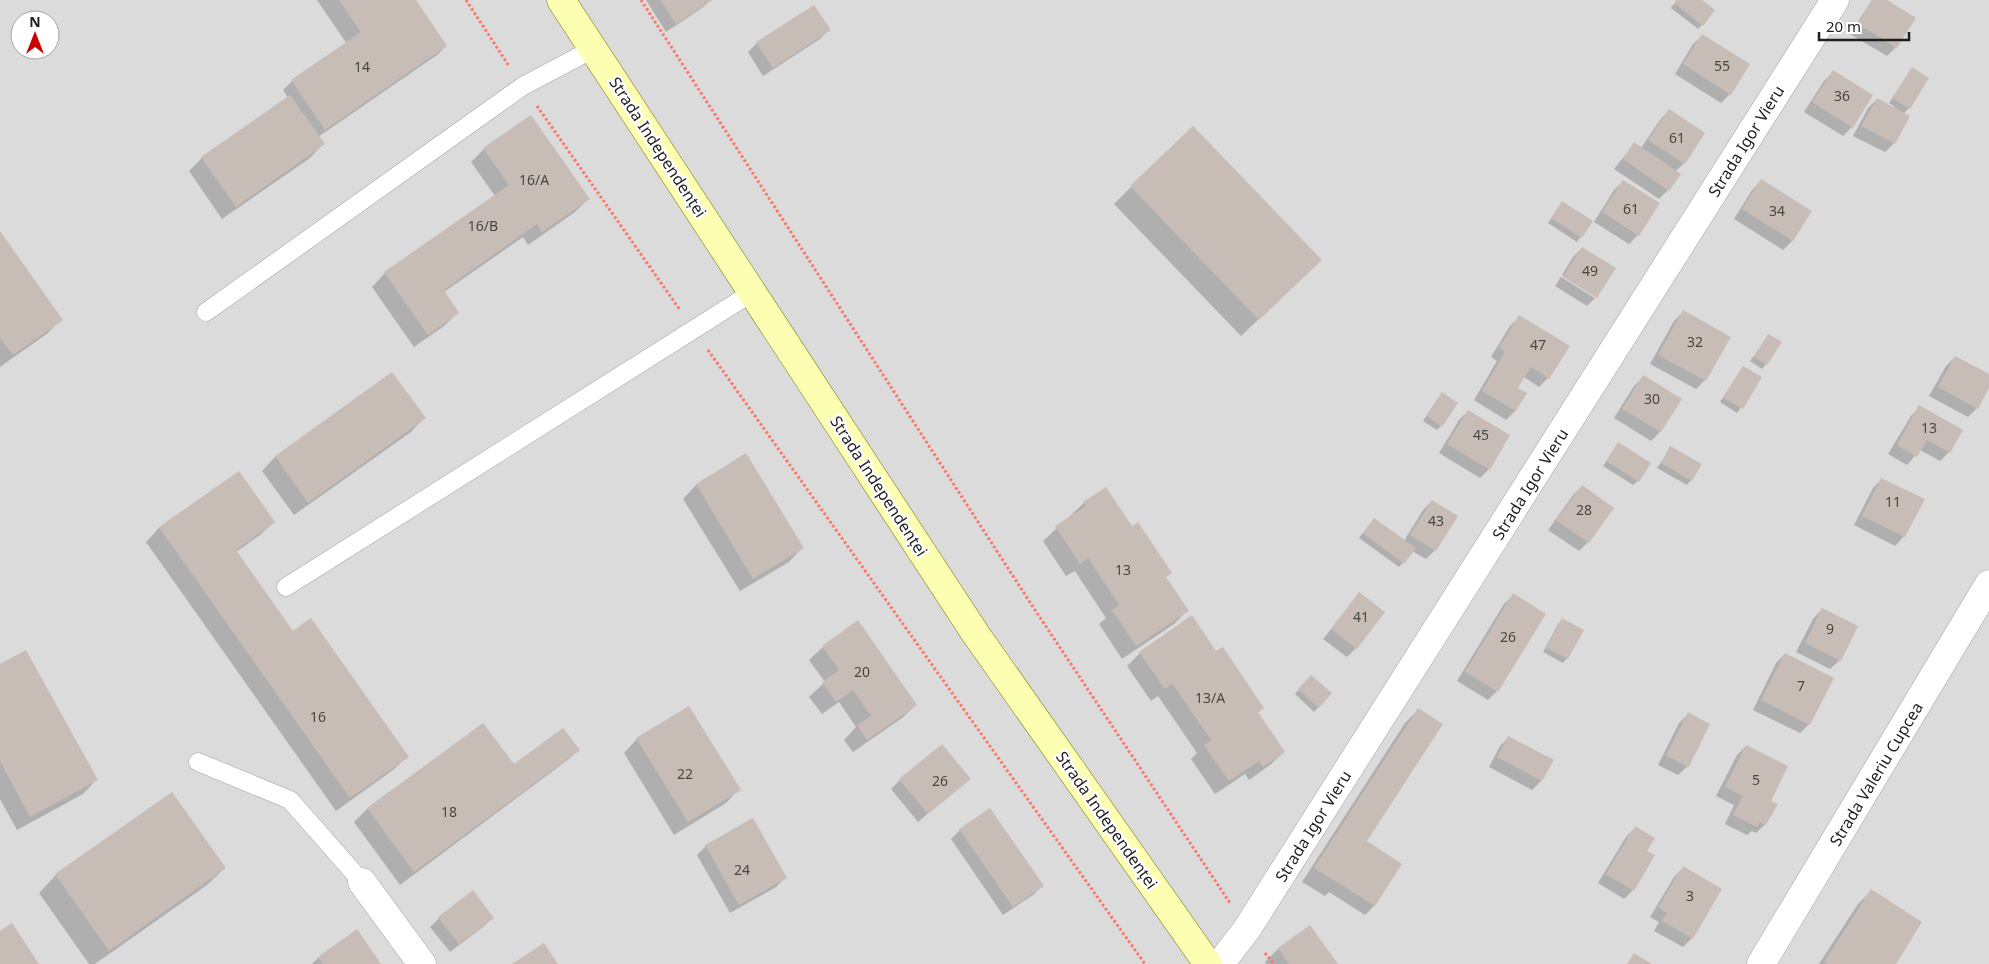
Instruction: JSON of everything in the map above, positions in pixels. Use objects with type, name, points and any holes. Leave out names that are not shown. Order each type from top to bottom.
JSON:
[{"type":"main road","name":"Strada Independenței","points":[[561,0],[975,633],[1208,964]]},
{"type":"street","name":"Strada Igor Vieru","points":[[1220,964],[1248,930],[1835,0]]},
{"type":"street","name":"Strada Valeriu Cupcea","points":[[1762,964],[1989,584]]},
{"type":"street","points":[[362,882],[422,964]]},
{"type":"lane","points":[[206,312],[523,86],[593,49]]},
{"type":"lane","points":[[286,587],[753,292]]},
{"type":"lane","points":[[198,762],[290,800],[362,882]]},
{"type":"path","points":[[466,0],[523,86],[694,330],[1145,964]]},
{"type":"path","points":[[641,0],[1033,608],[1248,930],[1274,964]]},
{"type":"shaded area","points":[[0,0],[1989,0],[1989,964],[0,964]]},
{"type":"building","points":[[339,0],[416,0],[447,46],[325,130],[291,80],[361,32]]},
{"type":"building","points":[[660,0],[712,0],[676,24]]},
{"type":"building","points":[[1677,0],[1702,0],[1715,10],[1703,26],[1674,3]]},
{"type":"building","points":[[1872,0],[1887,0],[1916,18],[1897,48],[1858,24]]},
{"type":"building","points":[[814,5],[831,30],[773,68],[756,42]]},
{"type":"building","points":[[1702,34],[1750,64],[1731,95],[1683,64]]},
{"type":"building","points":[[1912,67],[1929,78],[1910,109],[1892,98]]},
{"type":"building","points":[[1833,70],[1873,95],[1853,128],[1812,102]]},
{"type":"building","points":[[290,95],[325,144],[236,207],[201,157]]},
{"type":"building","points":[[1877,98],[1910,116],[1895,144],[1861,126]]},
{"type":"building","points":[[1669,109],[1705,133],[1685,164],[1648,140]]},
{"type":"building","points":[[531,115],[590,199],[542,232],[537,224],[444,290],[459,313],[428,335],[384,272],[509,185],[483,148]]},
{"type":"building","points":[[1193,126],[1322,260],[1259,320],[1130,186]]},
{"type":"building","points":[[1634,142],[1681,174],[1669,191],[1623,159]]},
{"type":"building","points":[[1761,179],[1812,211],[1793,241],[1742,209]]},
{"type":"building","points":[[1623,180],[1660,203],[1639,236],[1602,212]]},
{"type":"building","points":[[1562,201],[1593,221],[1582,238],[1551,218]]},
{"type":"building","points":[[0,231],[63,320],[13,355],[0,338]]},
{"type":"building","points":[[1582,247],[1616,268],[1597,298],[1563,277]]},
{"type":"building","points":[[1683,310],[1731,337],[1706,381],[1658,355]]},
{"type":"building","points":[[1519,315],[1570,346],[1549,379],[1531,367],[1518,388],[1527,393],[1516,411],[1482,391],[1505,352],[1499,348]]},
{"type":"building","points":[[1768,334],[1782,342],[1767,365],[1754,357]]},
{"type":"building","points":[[1955,356],[1989,374],[1989,388],[1978,409],[1938,387]]},
{"type":"building","points":[[1743,366],[1762,377],[1743,409],[1723,398]]},
{"type":"building","points":[[392,372],[426,418],[308,503],[275,456]]},
{"type":"building","points":[[1643,375],[1682,399],[1661,432],[1622,409]]},
{"type":"building","points":[[1442,392],[1458,403],[1442,427],[1427,416]]},
{"type":"building","points":[[1919,405],[1963,430],[1950,453],[1927,440],[1917,457],[1897,445]]},
{"type":"building","points":[[1468,410],[1510,435],[1490,470],[1447,444]]},
{"type":"building","points":[[1618,442],[1651,463],[1639,482],[1606,461]]},
{"type":"building","points":[[1670,446],[1702,464],[1692,481],[1661,463]]},
{"type":"building","points":[[746,453],[804,548],[753,579],[696,484]]},
{"type":"building","points":[[239,471],[275,522],[236,550],[293,631],[311,618],[409,757],[350,798],[159,527]]},
{"type":"building","points":[[1881,478],[1925,499],[1905,537],[1862,516]]},
{"type":"building","points":[[1582,485],[1614,508],[1589,543],[1556,520]]},
{"type":"building","points":[[1106,487],[1132,526],[1138,522],[1172,573],[1166,577],[1189,611],[1136,646],[1112,610],[1119,605],[1088,558],[1080,564],[1055,526],[1086,506],[1083,502]]},
{"type":"building","points":[[1432,500],[1458,516],[1436,551],[1410,535]]},
{"type":"building","points":[[1374,518],[1416,548],[1404,564],[1363,533]]},
{"type":"building","points":[[1359,592],[1385,612],[1357,649],[1331,629]]},
{"type":"building","points":[[1513,593],[1546,614],[1498,692],[1465,672]]},
{"type":"building","points":[[1822,608],[1858,626],[1841,661],[1805,643]]},
{"type":"building","points":[[1192,615],[1216,651],[1223,647],[1264,708],[1258,712],[1285,752],[1263,767],[1259,761],[1229,781],[1204,745],[1211,740],[1172,683],[1165,689],[1139,652]]},
{"type":"building","points":[[1562,618],[1584,630],[1568,659],[1546,648]]},
{"type":"building","points":[[858,620],[917,705],[867,740],[857,725],[871,716],[853,690],[836,702],[822,682],[839,670],[822,646]]},
{"type":"building","points":[[26,650],[98,780],[30,817],[0,761],[0,664]]},
{"type":"building","points":[[1785,653],[1834,678],[1810,725],[1761,700]]},
{"type":"building","points":[[1311,675],[1332,693],[1319,708],[1298,689]]},
{"type":"building","points":[[689,706],[741,790],[688,822],[636,738]]},
{"type":"building","points":[[1418,708],[1443,724],[1367,841],[1402,864],[1375,906],[1314,868]]},
{"type":"building","points":[[1688,712],[1710,724],[1689,767],[1666,756]]},
{"type":"building","points":[[483,723],[514,764],[563,728],[580,750],[414,872],[367,808]]},
{"type":"building","points":[[1508,736],[1554,760],[1542,781],[1497,757]]},
{"type":"building","points":[[942,744],[971,779],[928,814],[899,779]]},
{"type":"building","points":[[1746,745],[1788,766],[1771,801],[1778,804],[1766,825],[1760,822],[1757,827],[1733,815],[1743,796],[1725,787]]},
{"type":"building","points":[[172,792],[226,868],[109,951],[55,874]]},
{"type":"building","points":[[990,808],[1044,886],[1013,907],[959,829]]},
{"type":"building","points":[[753,818],[787,878],[739,905],[705,845]]},
{"type":"building","points":[[1635,826],[1655,838],[1647,851],[1655,855],[1634,891],[1606,874]]},
{"type":"building","points":[[1683,866],[1722,889],[1693,939],[1662,921],[1667,913],[1658,907]]},
{"type":"building","points":[[1871,889],[1922,922],[1896,964],[1828,964],[1824,962]]},
{"type":"building","points":[[473,890],[494,918],[459,944],[438,917]]},
{"type":"building","points":[[12,923],[39,964],[0,964],[0,931]]},
{"type":"building","points":[[1310,925],[1338,964],[1289,964],[1278,948]]},
{"type":"building","points":[[357,929],[381,964],[323,964],[318,957]]},
{"type":"building","points":[[544,943],[558,964],[512,964]]},
{"type":"building","points":[[1634,953],[1652,964],[1627,964]]}]
